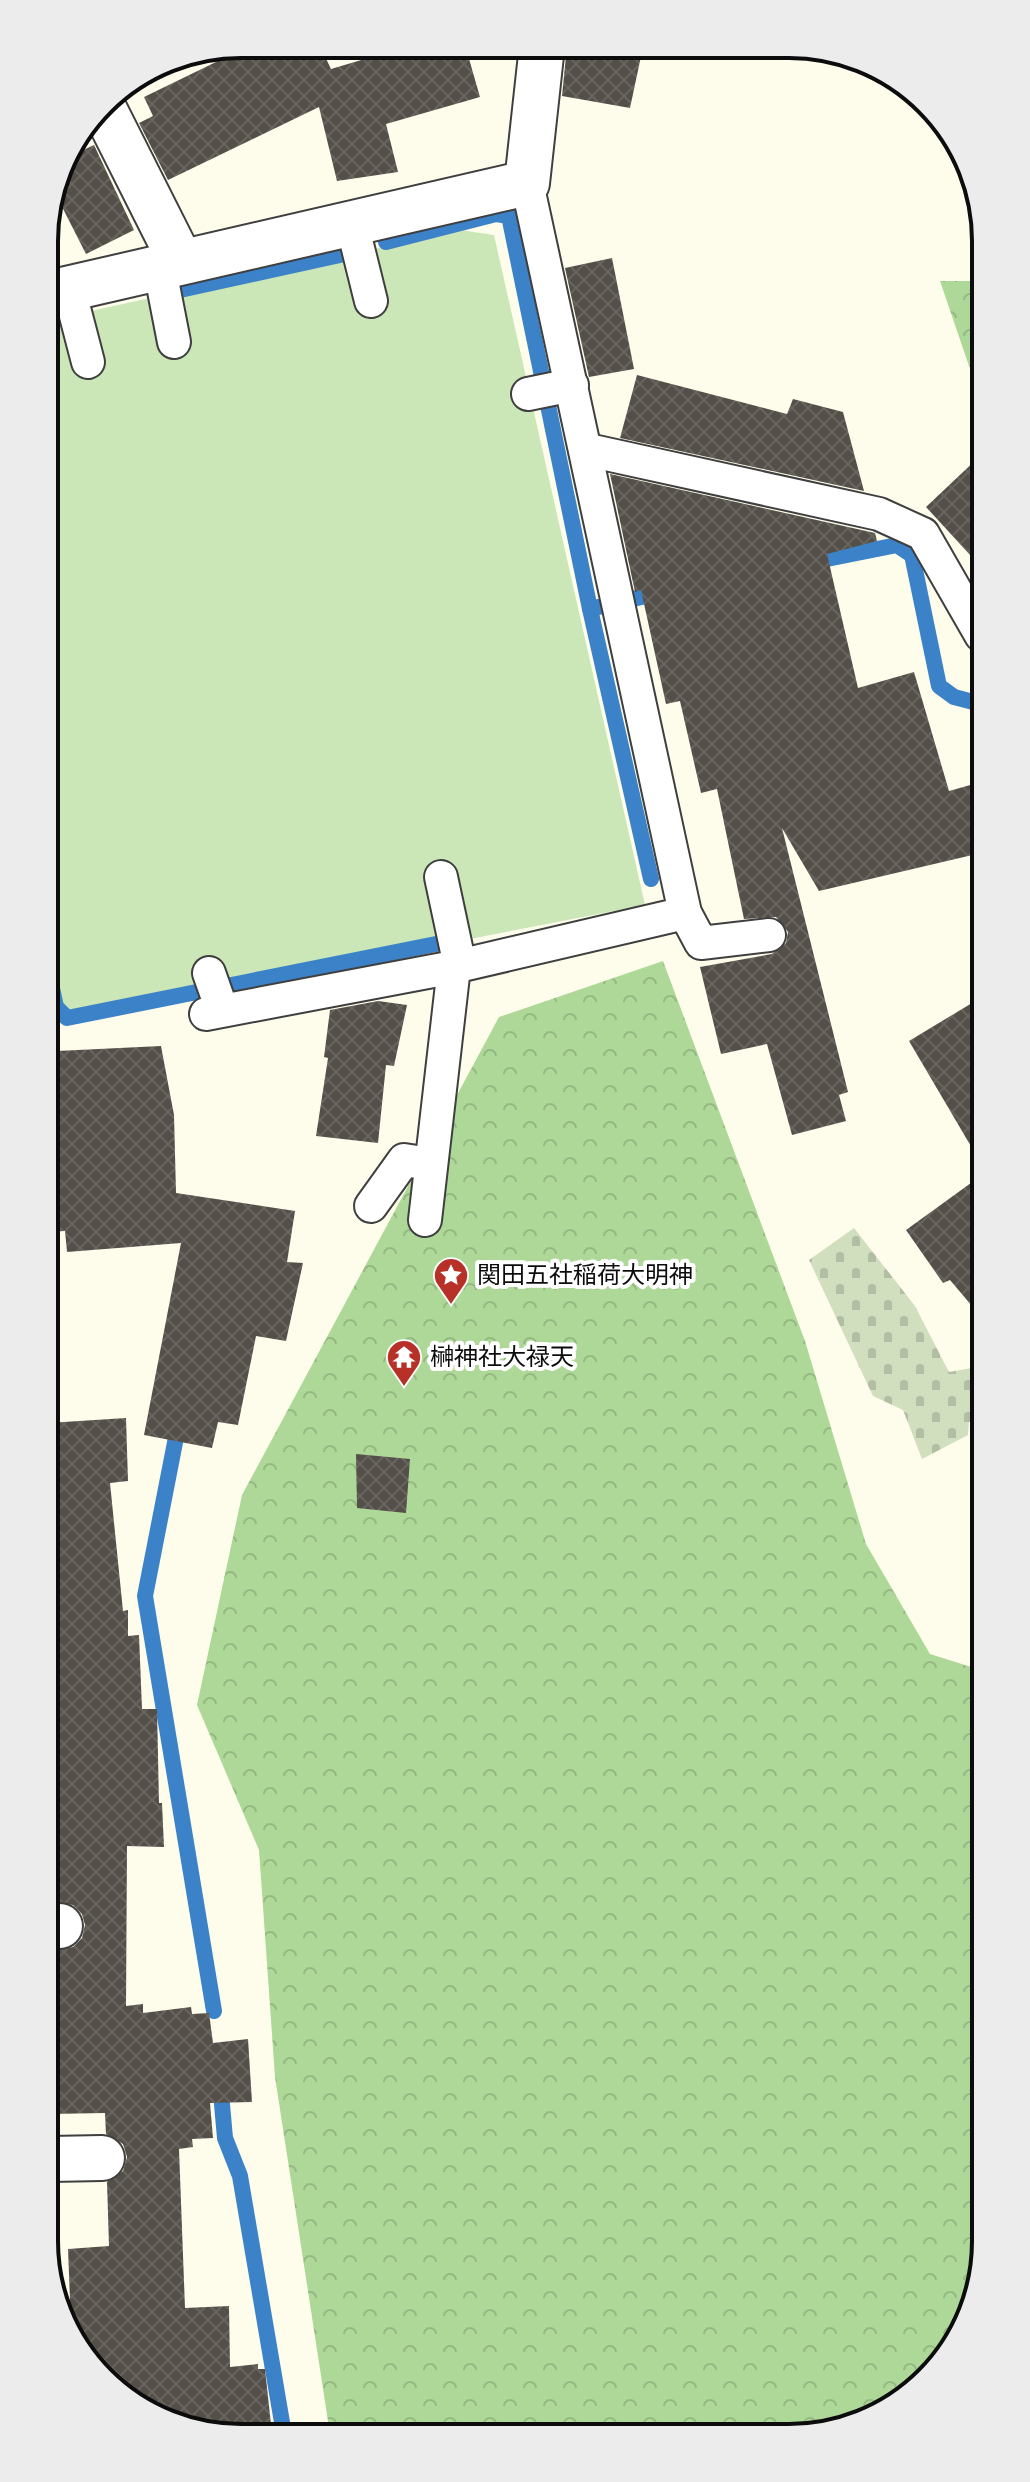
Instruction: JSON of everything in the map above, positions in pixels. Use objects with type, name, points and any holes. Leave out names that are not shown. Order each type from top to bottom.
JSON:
[{"type":"street","points":[[58,292],[527,183],[541,58]]},
{"type":"street","points":[[107,117],[171,266]]},
{"type":"street","points":[[58,2159],[102,2158]]},
{"type":"lane","points":[[527,183],[588,450],[685,913],[701,943],[769,935]]},
{"type":"lane","points":[[352,224],[371,301]]},
{"type":"lane","points":[[171,266],[174,342]]},
{"type":"lane","points":[[58,294],[88,362]]},
{"type":"lane","points":[[528,394],[572,385]]},
{"type":"lane","points":[[588,450],[879,514],[923,534],[972,619]]},
{"type":"lane","points":[[425,1220],[457,966],[441,877]]},
{"type":"lane","points":[[209,973],[214,1012],[457,966],[685,913]]},
{"type":"lane","points":[[371,1206],[404,1160],[430,1164]]},
{"type":"green space","points":[[460,230],[494,235],[645,905],[62,1018],[58,999],[58,318]]},
{"type":"green space","points":[[940,281],[972,281],[972,370]]},
{"type":"green space","points":[[663,961],[805,1341],[866,1544],[930,1654],[972,1667],[972,2253],[966,2289],[948,2333],[910,2379],[881,2400],[837,2418],[789,2424],[328,2424],[275,2077],[259,1850],[197,1705],[242,1495],[499,1017]]},
{"type":"green space","points":[[854,1228],[915,1306],[949,1372],[972,1368],[972,1421],[969,1422],[968,1435],[922,1459],[903,1410],[873,1396],[809,1260]]},
{"type":"building","points":[[326,58],[331,69],[368,58],[469,58],[480,97],[386,124],[398,172],[337,181],[319,107],[168,180],[139,123],[153,116],[144,97],[221,60]]},
{"type":"building","points":[[566,58],[641,58],[630,108],[562,96]]},
{"type":"building","points":[[94,145],[134,230],[86,254],[62,206],[72,171],[82,150]]},
{"type":"building","points":[[612,258],[634,369],[589,377],[565,268]]},
{"type":"building","points":[[637,375],[787,414],[793,399],[843,412],[864,491],[620,438]]},
{"type":"building","points":[[972,464],[972,557],[926,507]]},
{"type":"building","points":[[610,474],[875,533],[877,541],[827,554],[858,688],[914,672],[949,791],[972,785],[972,855],[819,891],[782,828],[848,1092],[839,1095],[846,1121],[792,1135],[767,1044],[721,1054],[700,967],[772,954],[786,943],[788,932],[776,917],[744,919],[717,789],[701,793],[680,701],[666,704],[641,590],[635,592]]},
{"type":"building","points":[[378,1001],[407,1005],[394,1066],[386,1065],[378,1143],[316,1136],[328,1058],[324,1057],[330,1010]]},
{"type":"building","points":[[972,1003],[972,1148],[909,1041]]},
{"type":"building","points":[[161,1046],[174,1115],[176,1193],[295,1211],[287,1262],[303,1263],[286,1341],[256,1336],[238,1425],[218,1422],[212,1448],[144,1435],[181,1243],[67,1252],[65,1231],[58,1231],[58,1051]]},
{"type":"building","points":[[972,1182],[972,1306],[950,1280],[943,1283],[906,1230]]},
{"type":"building","points":[[126,1418],[128,1481],[110,1483],[123,1611],[128,1610],[128,1636],[139,1635],[142,1709],[157,1709],[159,1803],[162,1803],[164,1847],[127,1846],[126,2006],[143,2004],[143,2013],[191,2007],[192,2014],[209,2013],[213,2043],[248,2039],[252,2102],[210,2103],[213,2138],[192,2139],[193,2147],[179,2149],[185,2308],[229,2306],[230,2367],[258,2364],[258,2369],[265,2369],[271,2424],[205,2420],[160,2405],[139,2393],[103,2362],[82,2333],[70,2306],[68,2249],[109,2246],[107,2182],[123,2171],[127,2157],[123,2144],[106,2134],[105,2113],[58,2114],[58,1950],[73,1947],[82,1938],[85,1925],[82,1914],[73,1905],[58,1902],[58,1422]]},
{"type":"building","points":[[356,1454],[410,1459],[406,1513],[357,1508]]},
{"type":"waterway","points":[[386,242],[496,214],[509,216],[590,609],[651,879]]},
{"type":"waterway","points":[[180,290],[340,255]]},
{"type":"waterway","points":[[807,563],[897,545],[912,555],[939,686],[954,697],[972,702]]},
{"type":"waterway","points":[[590,609],[663,592]]},
{"type":"waterway","points":[[58,1009],[67,1018],[436,944]]},
{"type":"waterway","points":[[179,1422],[145,1596],[214,2011]]},
{"type":"waterway","points":[[220,2082],[225,2138],[240,2176],[282,2424]]},
{"type":"place","name":"関田五社稲荷大明神","points":[[451,1306]]},
{"type":"place","name":"榊神社大禄天","points":[[404,1388]]}]
